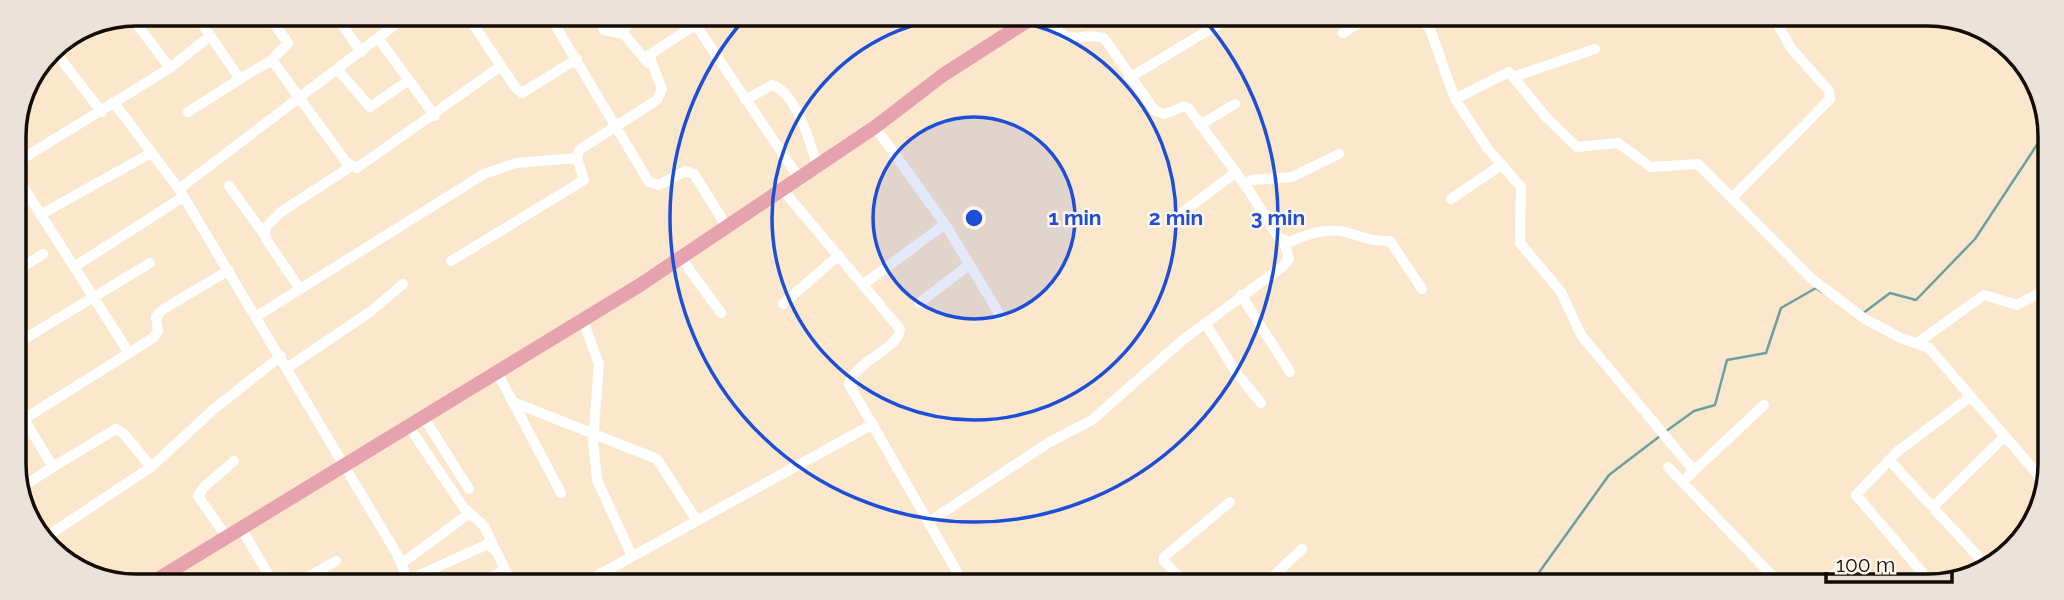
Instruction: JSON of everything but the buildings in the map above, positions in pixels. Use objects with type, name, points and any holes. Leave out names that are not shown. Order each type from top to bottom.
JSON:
[{"type":"main road","points":[[167,574],[583,321],[875,127],[943,75],[1019,26]]},
{"type":"street","points":[[138,26],[170,68]]},
{"type":"street","points":[[204,26],[240,79]]},
{"type":"street","points":[[188,112],[272,60],[288,43],[276,26]]},
{"type":"street","points":[[343,26],[361,52]]},
{"type":"street","points":[[74,267],[181,193],[394,26]]},
{"type":"street","points":[[474,26],[515,88],[526,93],[577,59]]},
{"type":"street","points":[[556,26],[649,182],[659,185],[685,171],[694,174],[727,227]]},
{"type":"street","points":[[603,26],[607,32],[619,32],[626,26]]},
{"type":"street","points":[[451,261],[582,183],[584,173],[578,158],[582,147],[617,127],[662,95],[660,84],[648,59],[652,51],[682,26]]},
{"type":"street","points":[[697,26],[799,178]]},
{"type":"street","points":[[930,521],[1048,443],[1092,420],[1205,323],[1288,261],[1284,241],[1244,183],[1184,106],[1164,114],[1156,111],[1129,78],[1104,38],[1072,39],[1053,26]]},
{"type":"street","points":[[1129,78],[1215,26]]},
{"type":"street","points":[[1343,33],[1354,26]]},
{"type":"street","points":[[1427,26],[1455,99],[1522,192],[1518,205],[1522,223],[1518,234],[1520,243],[1561,292],[1581,335],[1663,437],[1694,471]]},
{"type":"street","points":[[1733,197],[1830,99],[1829,90],[1791,48],[1779,26]]},
{"type":"street","points":[[619,32],[650,64]]},
{"type":"street","points":[[26,157],[170,68],[209,36]]},
{"type":"street","points":[[378,38],[435,116]]},
{"type":"street","points":[[1513,77],[1595,49]]},
{"type":"street","points":[[60,58],[102,112]]},
{"type":"street","points":[[272,60],[350,167]]},
{"type":"street","points":[[264,234],[269,222],[281,212],[350,167],[362,167],[501,66]]},
{"type":"street","points":[[338,70],[370,107],[409,80]]},
{"type":"street","points":[[1455,99],[1505,72],[1513,77],[1572,145],[1577,147],[1618,144],[1651,167],[1698,164],[1812,279],[1861,316],[1929,348],[2037,477]]},
{"type":"street","points":[[745,100],[768,87],[779,88],[802,121],[817,166]]},
{"type":"street","points":[[115,104],[181,193],[229,270],[402,563],[404,574]]},
{"type":"street","points":[[1200,125],[1235,104]]},
{"type":"street","points":[[875,127],[945,225],[1000,316]]},
{"type":"street","points":[[40,215],[151,153]]},
{"type":"street","points":[[1244,183],[1292,177],[1339,154]]},
{"type":"street","points":[[257,316],[484,174],[516,163],[578,158]]},
{"type":"street","points":[[1451,199],[1501,165]]},
{"type":"street","points":[[1175,218],[1236,173]]},
{"type":"street","points":[[229,186],[300,289]]},
{"type":"street","points":[[782,189],[900,329],[897,339],[858,368],[849,384],[959,574]]},
{"type":"street","points":[[26,194],[129,354]]},
{"type":"street","points":[[864,284],[945,225]]},
{"type":"street","points":[[1284,241],[1312,233],[1338,231],[1371,242],[1390,242],[1422,289]]},
{"type":"street","points":[[26,265],[43,254]]},
{"type":"street","points":[[783,304],[839,256]]},
{"type":"street","points":[[681,258],[721,313]]},
{"type":"street","points":[[26,338],[149,263]]},
{"type":"street","points":[[919,303],[969,265]]},
{"type":"street","points":[[26,418],[157,334],[156,317],[162,310],[229,270]]},
{"type":"street","points":[[287,368],[370,312],[403,284]]},
{"type":"street","points":[[1917,343],[1984,295],[2017,305],[2038,294]]},
{"type":"street","points":[[1241,295],[1290,372]]},
{"type":"street","points":[[583,321],[599,364],[593,436],[597,480],[632,556]]},
{"type":"street","points":[[1205,323],[1238,375],[1261,403]]},
{"type":"street","points":[[51,533],[151,467],[214,409],[281,356]]},
{"type":"street","points":[[498,374],[561,493]]},
{"type":"street","points":[[1922,574],[1856,495],[1889,460],[1970,397]]},
{"type":"street","points":[[513,402],[593,436],[657,459],[697,521]]},
{"type":"street","points":[[1682,482],[1764,405]]},
{"type":"street","points":[[424,418],[469,489]]},
{"type":"street","points":[[26,422],[53,467]]},
{"type":"street","points":[[609,574],[632,556],[873,424]]},
{"type":"street","points":[[409,427],[447,486],[484,526],[508,574]]},
{"type":"street","points":[[28,483],[116,429],[125,435],[151,467]]},
{"type":"street","points":[[1933,507],[2005,436]]},
{"type":"street","points":[[1889,460],[1981,560]]},
{"type":"street","points":[[228,539],[198,496],[204,487],[234,461]]},
{"type":"street","points":[[1668,467],[1770,574]]},
{"type":"street","points":[[1176,574],[1164,557],[1230,502]]},
{"type":"street","points":[[402,563],[470,513]]},
{"type":"street","points":[[242,530],[267,574]]},
{"type":"street","points":[[421,574],[482,546],[494,547]]},
{"type":"street","points":[[1276,574],[1302,549]]},
{"type":"street","points":[[313,574],[336,561]]},
{"type":"street","points":[[1835,574],[1844,564]]},
{"type":"street","points":[[497,574],[505,570]]},
{"type":"waterway","points":[[1862,314],[1890,293],[1916,300],[1975,239],[2038,143]]},
{"type":"waterway","points":[[1665,432],[1694,411],[1715,405],[1727,360],[1766,353],[1781,308],[1816,288],[1822,292]]},
{"type":"waterway","points":[[1538,574],[1609,475],[1660,436]]}]
